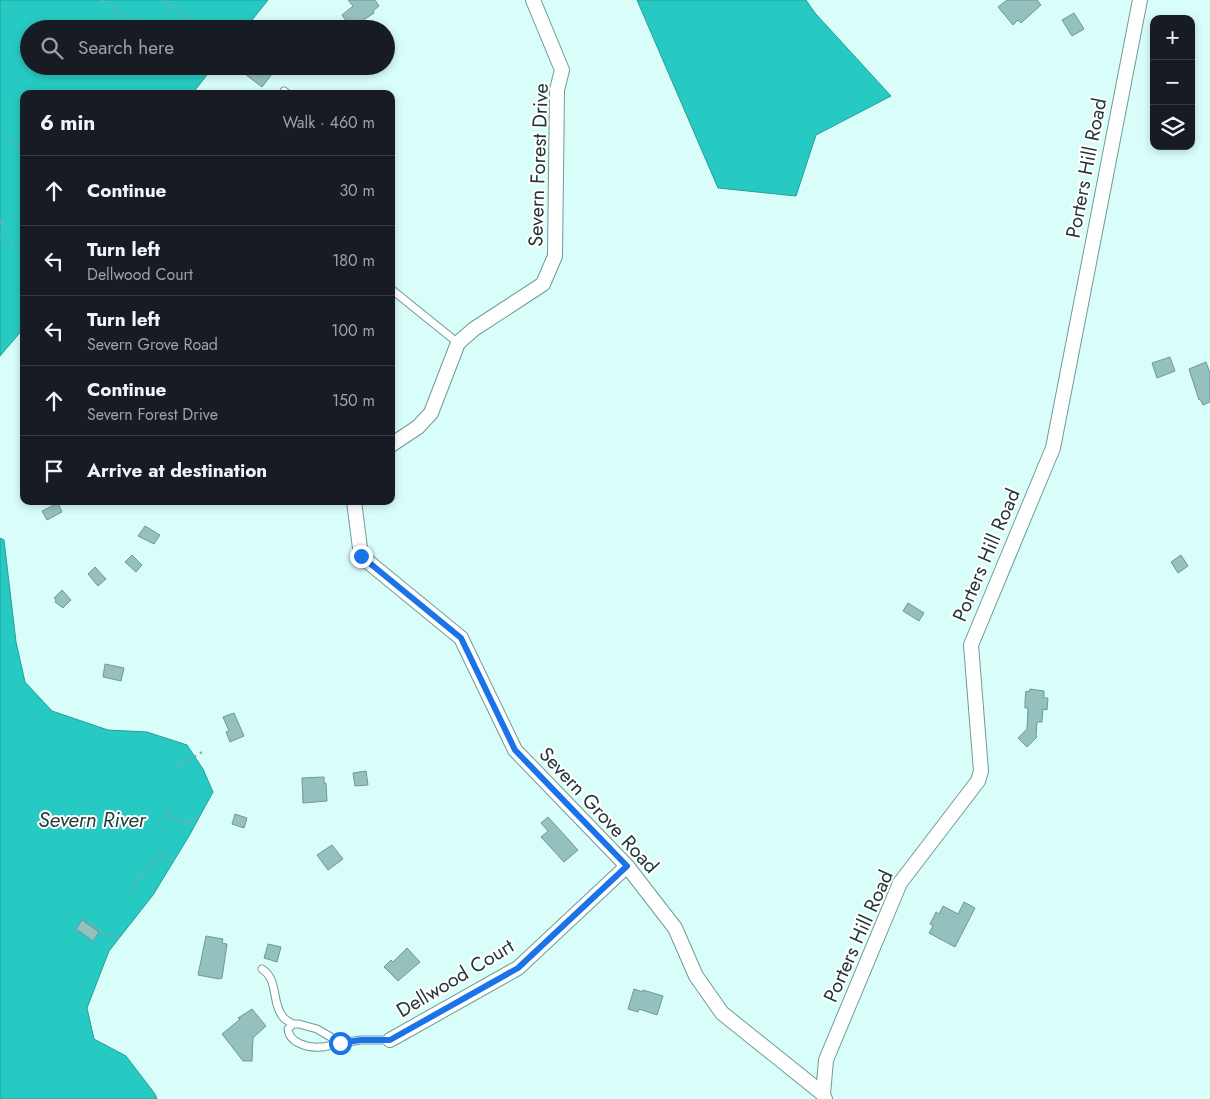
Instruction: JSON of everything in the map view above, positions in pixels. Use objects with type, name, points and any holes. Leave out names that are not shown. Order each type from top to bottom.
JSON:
[{"type":"street","name":"Severn Forest Drive","points":[[395,442],[418,427],[431,412],[458,343],[474,329],[542,284],[555,256],[557,90],[562,70],[533,0]]},
{"type":"street","name":"Porters Hill Road","points":[[824,1096],[826,1060],[900,883],[978,781],[981,771],[970,644],[1053,448],[1140,0]]},
{"type":"street","name":"Severn Grove Road","points":[[355,505],[361,556],[461,638],[515,750],[627,866],[676,928],[696,976],[722,1013],[824,1096]]},
{"type":"street","name":"Dellwood Court","points":[[390,1040],[518,968],[627,866]]},
{"type":"lane","points":[[395,292],[458,343]]},
{"type":"lane","points":[[262,969],[267,973],[273,984],[277,1005],[283,1017],[293,1024],[317,1029],[340,1043]]},
{"type":"lane","points":[[293,1024],[288,1029],[292,1039],[304,1045],[321,1048],[361,1040],[390,1040]]},
{"type":"path","points":[[102,0],[129,20]]},
{"type":"path","points":[[164,0],[191,20]]},
{"type":"path","points":[[166,11],[170,5]]},
{"type":"path","points":[[7,138],[20,147]]},
{"type":"path","points":[[0,222],[3,223],[6,232]]},
{"type":"path","points":[[10,243],[20,248]]},
{"type":"path","points":[[177,766],[204,751]]},
{"type":"path","points":[[168,809],[166,816],[190,823],[200,816]]},
{"type":"path","points":[[132,890],[160,853],[173,862]]},
{"type":"path","points":[[83,918],[108,935],[119,938]]},
{"type":"path","points":[[149,1099],[155,1094]]},
{"type":"water","points":[[0,0],[268,0],[252,20],[20,20],[20,75],[207,75],[195,90],[20,90],[20,333],[0,356]]},
{"type":"water","points":[[637,0],[806,0],[815,13],[891,96],[816,135],[796,196],[718,188]]},
{"type":"water","name":"Severn River","points":[[0,538],[4,540],[16,642],[25,682],[52,711],[108,730],[147,732],[187,745],[203,769],[213,792],[153,895],[109,951],[87,1008],[94,1039],[126,1056],[157,1099],[0,1099]]},
{"type":"building","points":[[348,0],[375,0],[379,6],[373,11],[374,13],[363,20],[345,20],[342,15],[353,6]]},
{"type":"building","points":[[1007,0],[1037,0],[1041,5],[1021,23],[1018,20],[1013,25],[998,7]]},
{"type":"building","points":[[1074,13],[1084,29],[1072,36],[1062,20]]},
{"type":"building","points":[[246,75],[271,75],[262,87]]},
{"type":"building","points":[[1170,357],[1175,371],[1157,378],[1152,363]]},
{"type":"building","points":[[1206,362],[1210,373],[1210,402],[1203,405],[1199,400],[1189,369]]},
{"type":"building","points":[[54,505],[59,505],[62,512],[47,520],[42,511]]},
{"type":"building","points":[[145,526],[160,535],[154,544],[138,536]]},
{"type":"building","points":[[132,555],[142,565],[136,572],[125,562]]},
{"type":"building","points":[[1181,555],[1188,566],[1178,573],[1171,562]]},
{"type":"building","points":[[95,567],[106,579],[98,586],[88,574]]},
{"type":"building","points":[[62,590],[71,600],[63,608],[55,602],[54,598]]},
{"type":"building","points":[[908,603],[924,613],[919,621],[903,611]]},
{"type":"building","points":[[105,664],[124,668],[121,681],[103,677]]},
{"type":"building","points":[[1030,689],[1044,691],[1044,698],[1048,698],[1047,710],[1043,709],[1042,722],[1037,722],[1037,737],[1027,747],[1018,738],[1027,729],[1028,708],[1025,708],[1025,701],[1026,691],[1029,692]]},
{"type":"building","points":[[234,713],[244,736],[230,742],[226,732],[229,731],[223,717]]},
{"type":"building","points":[[366,771],[368,785],[355,786],[353,773]]},
{"type":"building","points":[[324,777],[327,801],[303,803],[302,778]]},
{"type":"building","points":[[235,814],[247,818],[244,828],[232,824]]},
{"type":"building","points":[[548,817],[578,850],[564,862],[541,837],[548,831],[541,823]]},
{"type":"building","points":[[332,845],[343,859],[328,870],[317,855]]},
{"type":"building","points":[[964,902],[975,908],[955,947],[929,933],[933,926],[930,924],[936,912],[939,914],[943,906],[958,914]]},
{"type":"building","points":[[82,920],[99,932],[93,941],[76,929]]},
{"type":"building","points":[[206,936],[223,939],[222,943],[227,944],[222,978],[198,975]]},
{"type":"building","points":[[268,944],[281,947],[277,962],[264,958]]},
{"type":"building","points":[[407,948],[420,962],[398,981],[384,967],[391,960],[393,962]]},
{"type":"building","points":[[634,989],[663,996],[657,1015],[639,1009],[638,1012],[628,1009]]},
{"type":"building","points":[[252,1009],[266,1026],[253,1038],[252,1061],[243,1061],[222,1034],[240,1019],[238,1018]]},
{"type":"route","points":[[340,1043],[361,1040],[390,1040],[518,968],[627,866],[515,750],[461,638],[361,556]]}]
